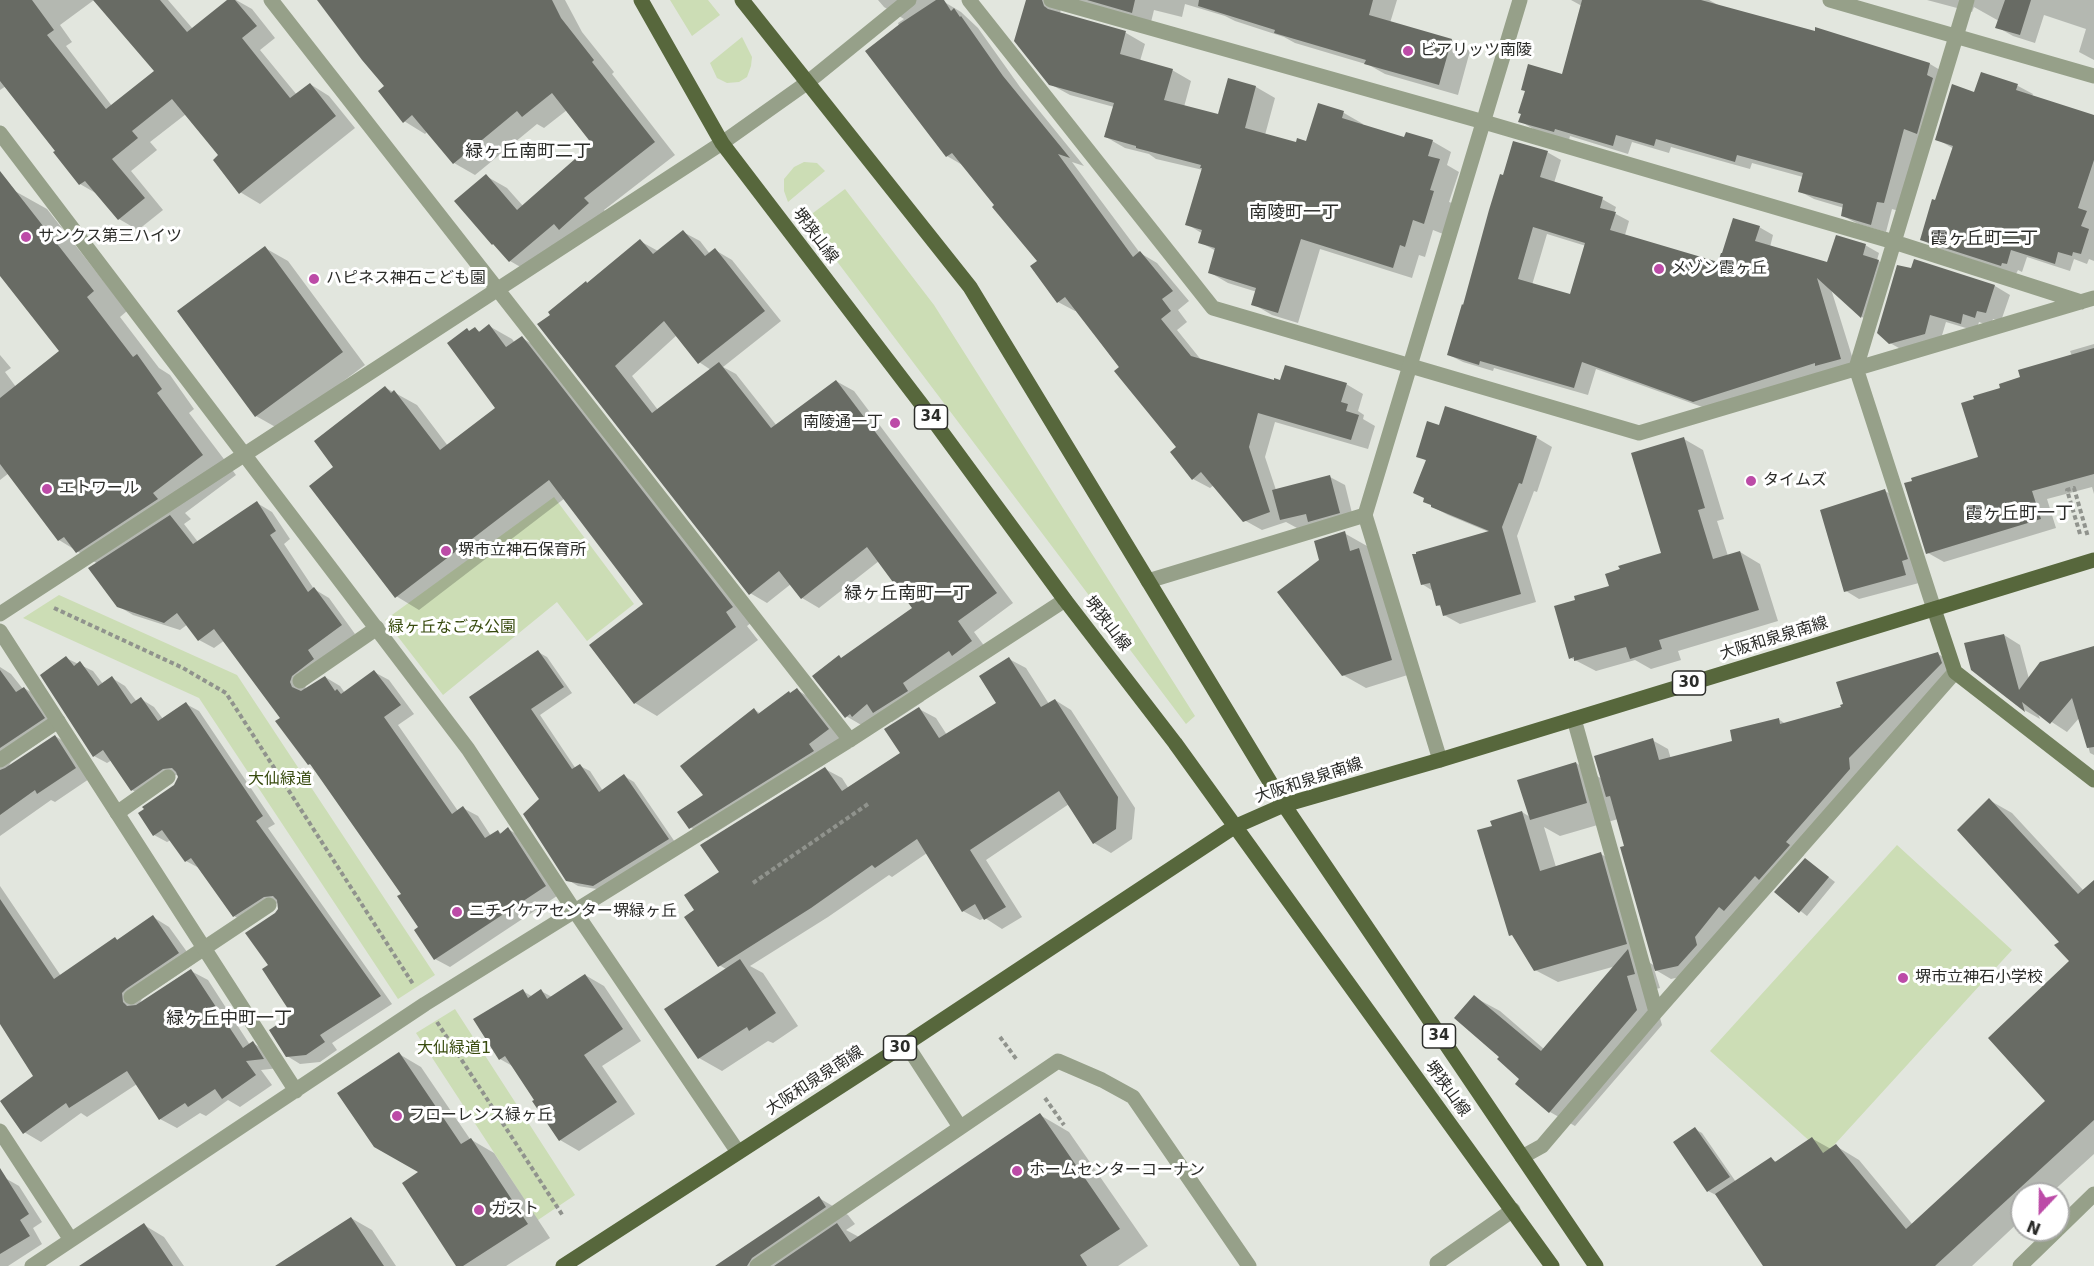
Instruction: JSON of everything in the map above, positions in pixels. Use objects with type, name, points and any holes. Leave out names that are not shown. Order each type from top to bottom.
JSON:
[{"type":"main road","name":"堺狭山線","points":[[641,0],[722,143],[1175,743],[1552,1266]]},
{"type":"main road","name":"堺狭山線","points":[[742,0],[970,288],[1284,805],[1596,1266]]},
{"type":"main road","name":"大阪和泉泉南線","points":[[563,1266],[906,1044],[1234,827],[1284,805],[1440,760],[2094,560]]},
{"type":"main road","points":[[1934,609],[1954,672],[2094,780]]},
{"type":"street","points":[[271,0],[850,740]]},
{"type":"street","points":[[0,614],[722,143],[808,82],[909,0]]},
{"type":"street","points":[[969,0],[1213,308],[1640,434],[2088,300]]},
{"type":"street","points":[[1051,0],[1484,122],[2088,300]]},
{"type":"street","points":[[1440,760],[1365,515],[1520,0]]},
{"type":"street","points":[[1830,0],[2094,76]]},
{"type":"street","points":[[1934,609],[1856,368],[1967,0]]},
{"type":"street","points":[[0,133],[468,749],[738,1152]]},
{"type":"street","points":[[1148,581],[1365,515]]},
{"type":"street","points":[[32,1266],[425,1004],[574,910],[601,897],[850,740],[1065,600]]},
{"type":"street","points":[[300,681],[376,628]]},
{"type":"street","points":[[0,631],[296,1091]]},
{"type":"street","points":[[1522,1157],[1542,1146],[1656,1012],[1954,672]]},
{"type":"street","points":[[1574,719],[1656,1012]]},
{"type":"street","points":[[0,760],[58,721]]},
{"type":"street","points":[[117,813],[168,777]]},
{"type":"street","points":[[131,997],[269,905]]},
{"type":"street","points":[[906,1044],[960,1127]]},
{"type":"street","points":[[757,1266],[1058,1061],[1102,1080],[1133,1097],[1249,1266]]},
{"type":"street","points":[[0,1131],[71,1240]]},
{"type":"street","points":[[2070,1218],[2094,1194]]},
{"type":"street","points":[[1437,1263],[1513,1210]]},
{"type":"street","points":[[2076,1212],[2094,1212]]},
{"type":"street","points":[[2020,1266],[2045,1242]]},
{"type":"path","points":[[2080,534],[2067,490],[2074,488],[2082,516]]},
{"type":"path","points":[[45,604],[183,668],[226,693],[415,987]]},
{"type":"path","points":[[753,883],[868,804]]},
{"type":"path","points":[[436,1020],[562,1216]]},
{"type":"green space","points":[[670,0],[708,0],[720,15],[692,36]]},
{"type":"green space","points":[[742,37],[752,57],[751,66],[747,77],[739,82],[727,83],[717,78],[710,63]]},
{"type":"green space","points":[[804,162],[817,163],[825,171],[788,202],[784,191],[784,179],[794,167]]},
{"type":"green space","points":[[845,189],[934,305],[1195,716],[1186,724],[805,219]]},
{"type":"green space","name":"緑ヶ丘なごみ公園","points":[[554,497],[634,604],[587,641],[557,602],[443,695],[385,620]]},
{"type":"green space","name":"大仙緑道","points":[[59,595],[237,675],[435,975],[398,999],[199,698],[23,618]]},
{"type":"green space","points":[[1897,845],[2012,950],[1825,1155],[1710,1051]]},
{"type":"green space","name":"大仙緑道1","points":[[455,1009],[575,1195],[538,1220],[416,1033]]},
{"type":"building","points":[[0,0],[32,0],[54,30],[47,35],[106,109],[154,71],[93,0],[160,0],[187,32],[227,0],[235,0],[257,26],[242,38],[290,98],[310,83],[336,116],[239,194],[213,160],[218,155],[172,99],[132,131],[138,138],[112,159],[145,198],[118,220],[85,181],[79,185],[0,81]]},
{"type":"building","points":[[317,0],[552,0],[561,18],[594,60],[592,62],[655,142],[584,198],[589,203],[559,230],[554,224],[509,262],[454,201],[486,174],[517,210],[592,144],[552,93],[522,117],[517,111],[453,164],[412,115],[403,123],[378,91],[384,86]]},
{"type":"building","points":[[936,0],[944,0],[951,11],[954,8],[961,16],[1003,76],[1070,158],[1058,154],[1133,257],[1140,251],[1173,291],[1162,299],[1171,311],[1161,319],[1191,356],[1274,380],[1274,378],[1280,380],[1285,365],[1347,383],[1341,402],[1348,404],[1346,411],[1359,415],[1351,440],[1258,413],[1249,447],[1270,512],[1243,522],[1201,472],[1192,480],[1170,452],[1176,447],[1114,371],[1119,367],[1065,297],[1057,303],[1030,266],[1037,261],[992,207],[994,205],[952,153],[946,157],[865,51]]},
{"type":"building","points":[[1026,0],[1042,0],[1048,9],[1126,31],[1120,54],[1173,69],[1164,100],[1218,114],[1228,78],[1256,86],[1245,128],[1296,142],[1297,138],[1306,141],[1318,103],[1344,111],[1342,118],[1404,137],[1406,132],[1433,140],[1428,156],[1440,159],[1430,190],[1434,191],[1424,224],[1413,220],[1405,247],[1400,245],[1393,268],[1301,239],[1278,313],[1251,305],[1256,288],[1208,273],[1215,248],[1198,243],[1202,230],[1185,225],[1201,165],[1104,137],[1114,103],[1049,85],[1014,41]]},
{"type":"building","points":[[1087,0],[1135,0],[1132,13]]},
{"type":"building","points":[[1199,0],[1373,0],[1369,15],[1452,39],[1439,85],[1364,64],[1366,60],[1274,33],[1275,30],[1198,6]]},
{"type":"building","points":[[1582,0],[1701,0],[1815,31],[1815,27],[1930,63],[1927,75],[1933,78],[1917,134],[1904,129],[1884,203],[1877,202],[1871,225],[1841,216],[1843,204],[1798,192],[1803,173],[1737,155],[1735,162],[1656,139],[1654,146],[1616,135],[1613,146],[1555,129],[1554,132],[1518,122],[1521,114],[1518,113],[1525,91],[1521,90],[1528,64],[1562,74]]},
{"type":"building","points":[[2005,0],[2031,0],[2020,35],[1995,28]]},
{"type":"building","points":[[1981,72],[2018,84],[2016,90],[2094,115],[2094,160],[2078,208],[2087,211],[2081,226],[2089,229],[2081,254],[2073,252],[2072,256],[2058,252],[2055,264],[2011,250],[2007,264],[2002,263],[2001,266],[1920,240],[1932,199],[1935,200],[1953,146],[1935,140],[1952,84],[1974,92]]},
{"type":"building","points":[[1513,141],[1548,151],[1540,177],[1603,197],[1600,208],[1616,212],[1610,230],[1718,262],[1733,218],[1760,226],[1755,241],[1827,262],[1836,235],[1866,244],[1863,255],[1879,260],[1861,318],[1817,278],[1841,359],[1815,366],[1815,363],[1693,402],[1582,362],[1574,388],[1480,361],[1479,365],[1447,355],[1500,174],[1503,175]],"holes":[[[1533,227],[1585,243],[1570,294],[1518,279]]]},
{"type":"building","points":[[0,171],[94,291],[87,297],[133,357],[137,354],[162,389],[157,393],[203,455],[153,493],[158,499],[76,553],[64,537],[58,541],[0,464],[0,398],[59,351],[0,276]]},
{"type":"building","points":[[683,230],[705,256],[715,248],[765,311],[698,364],[664,321],[615,366],[652,413],[719,362],[771,428],[836,380],[997,593],[958,621],[972,641],[952,656],[949,651],[903,683],[908,691],[873,713],[867,704],[852,717],[850,714],[845,718],[812,676],[839,655],[841,658],[912,608],[867,547],[801,599],[779,571],[749,595],[537,324],[550,315],[548,312],[640,239],[653,254]]},
{"type":"building","points":[[265,246],[343,352],[255,417],[177,311]]},
{"type":"building","points":[[1914,259],[1995,285],[1986,313],[1977,311],[1975,318],[1963,314],[1961,324],[1930,315],[1925,334],[1889,344],[1877,333],[1897,265],[1911,268]]},
{"type":"building","points":[[489,324],[506,347],[522,336],[733,607],[726,612],[736,627],[634,704],[589,645],[643,604],[549,480],[395,598],[309,486],[333,467],[314,441],[385,386],[391,393],[394,390],[440,450],[495,408],[447,343],[467,328],[469,331],[475,327],[479,332]]},
{"type":"building","points":[[2094,348],[2094,474],[2032,491],[2041,519],[1926,554],[1904,483],[1912,481],[1911,478],[1978,457],[1961,403],[1974,399],[1973,396],[2000,388],[1999,384],[2020,377],[2018,370]]},
{"type":"building","points":[[1445,406],[1537,436],[1522,484],[1519,483],[1502,527],[1521,594],[1443,616],[1440,605],[1436,606],[1430,583],[1421,585],[1412,554],[1489,531],[1431,507],[1423,502],[1424,498],[1413,493],[1426,460],[1416,457],[1427,421],[1439,425]]},
{"type":"building","points":[[1684,437],[1705,508],[1698,510],[1713,559],[1740,551],[1759,610],[1659,640],[1662,649],[1630,659],[1626,647],[1574,661],[1574,657],[1569,659],[1554,606],[1575,600],[1574,596],[1609,586],[1605,574],[1620,569],[1618,566],[1661,553],[1631,453]]},
{"type":"building","points":[[1330,475],[1340,513],[1308,522],[1306,514],[1280,520],[1272,490]]},
{"type":"building","points":[[1885,489],[1908,559],[1902,561],[1906,575],[1844,592],[1820,510]]},
{"type":"building","points":[[257,501],[276,531],[270,535],[308,592],[314,587],[342,625],[308,650],[314,659],[292,676],[290,682],[292,687],[301,691],[325,676],[335,691],[337,689],[341,694],[374,670],[401,705],[384,717],[452,814],[463,806],[485,838],[498,830],[500,834],[508,827],[546,886],[434,960],[414,930],[418,927],[397,896],[401,894],[310,764],[308,765],[275,721],[280,718],[214,629],[198,641],[177,613],[164,623],[117,607],[88,568],[170,515],[193,544]]},
{"type":"building","points":[[1345,531],[1350,551],[1359,548],[1392,660],[1342,676],[1277,592],[1319,560],[1314,541]]},
{"type":"building","points":[[2004,634],[2019,690],[2040,662],[2094,646],[2094,747],[2087,748],[2072,698],[2050,724],[2022,702],[2025,712],[1971,670],[1964,643]]},
{"type":"building","points":[[538,650],[564,687],[531,709],[572,769],[580,764],[599,792],[624,774],[669,839],[593,886],[566,881],[523,814],[539,799],[469,697]]},
{"type":"building","points":[[1938,652],[1942,663],[1849,758],[1850,769],[1786,842],[1790,845],[1759,880],[1755,876],[1724,911],[1719,907],[1695,937],[1697,945],[1678,966],[1655,971],[1620,847],[1624,846],[1610,796],[1606,797],[1594,756],[1653,738],[1659,760],[1732,741],[1730,730],[1779,718],[1780,724],[1841,707],[1840,705],[1843,704],[1836,682]]},
{"type":"building","points":[[66,656],[74,666],[80,661],[98,686],[112,676],[131,704],[141,697],[158,721],[186,702],[263,816],[256,821],[381,996],[320,1035],[325,1042],[306,1055],[286,1057],[269,1030],[292,1015],[262,969],[268,965],[245,933],[275,913],[278,909],[277,900],[273,896],[264,897],[233,917],[191,858],[185,862],[162,830],[153,836],[138,813],[144,809],[142,807],[174,785],[178,777],[176,772],[172,768],[163,769],[131,791],[103,750],[93,757],[40,675]]},
{"type":"building","points":[[1009,657],[1041,707],[1055,699],[1118,797],[1116,829],[1093,844],[1059,791],[970,850],[1006,907],[984,920],[975,904],[962,912],[917,839],[875,868],[872,865],[811,908],[718,967],[684,917],[694,910],[684,895],[719,872],[700,845],[825,767],[842,791],[900,753],[884,729],[919,707],[939,738],[996,703],[979,676]]},
{"type":"building","points":[[0,670],[16,692],[24,687],[45,718],[0,748]]},
{"type":"building","points":[[797,688],[829,729],[809,744],[814,751],[689,829],[677,812],[703,795],[680,766],[754,708],[758,714],[789,691],[790,693]]},
{"type":"building","points":[[55,735],[76,768],[37,794],[35,790],[0,815],[0,770]]},
{"type":"building","points":[[1576,762],[1587,803],[1530,820],[1517,780]]},
{"type":"building","points":[[1989,798],[2078,894],[2094,880],[2094,1120],[2026,1182],[2010,1182],[2010,1197],[1935,1266],[1763,1266],[1715,1194],[1771,1157],[1775,1162],[1812,1137],[1823,1153],[1836,1144],[1906,1229],[2045,1101],[1988,1038],[2069,961],[2054,945],[2059,942],[1957,830]]},
{"type":"building","points":[[1522,811],[1540,871],[1601,852],[1627,944],[1534,971],[1512,935],[1509,936],[1477,830],[1492,826],[1490,821]]},
{"type":"building","points":[[1805,858],[1829,877],[1799,913],[1774,892]]},
{"type":"building","points":[[0,899],[54,979],[115,937],[117,940],[153,915],[179,953],[126,989],[122,993],[123,1002],[127,1006],[136,1005],[191,969],[243,1048],[253,1041],[264,1059],[246,1061],[256,1075],[222,1099],[215,1089],[188,1107],[185,1103],[159,1120],[127,1071],[69,1108],[66,1103],[23,1134],[0,1101],[33,1076],[0,1024]]},
{"type":"building","points":[[1628,949],[1635,974],[1627,976],[1637,1010],[1549,1113],[1515,1084],[1519,1079],[1497,1059],[1499,1057],[1454,1018],[1474,995],[1541,1051]]},
{"type":"building","points":[[740,959],[776,1013],[749,1031],[747,1027],[698,1059],[664,1009]]},
{"type":"building","points":[[585,974],[623,1029],[584,1055],[617,1102],[559,1141],[505,1056],[499,1060],[473,1019],[523,989],[528,998],[541,989],[547,999]]},
{"type":"building","points":[[399,1052],[461,1144],[471,1138],[528,1224],[463,1266],[456,1266],[402,1183],[418,1172],[374,1147],[337,1093]]},
{"type":"building","name":"ホームセンターコーナン","points":[[1040,1113],[1120,1229],[1080,1255],[1087,1266],[774,1266],[837,1223],[850,1242]]},
{"type":"building","points":[[1695,1127],[1730,1177],[1707,1192],[1673,1142]]},
{"type":"building","points":[[0,1168],[29,1214],[20,1220],[30,1236],[0,1254]]},
{"type":"building","points":[[819,1196],[826,1207],[752,1258],[747,1266],[715,1266]]},
{"type":"building","points":[[351,1217],[384,1266],[275,1266]]},
{"type":"building","points":[[144,1223],[173,1266],[79,1266]]},
{"type":"place","name":"ビアリッツ南陵","points":[[1408,51]]},
{"type":"place","name":"サンクス第三ハイツ","points":[[26,237]]},
{"type":"place","name":"メゾン霞ヶ丘","points":[[1659,269]]},
{"type":"place","name":"ハピネス神石こども園","points":[[314,279]]},
{"type":"place","name":"南陵通一丁","points":[[895,423]]},
{"type":"place","name":"タイムズ","points":[[1751,481]]},
{"type":"place","name":"エトワール","points":[[47,489]]},
{"type":"place","name":"堺市立神石保育所","points":[[446,551]]},
{"type":"place","name":"ニチイケアセンター堺緑ヶ丘","points":[[457,912]]},
{"type":"place","name":"堺市立神石小学校","points":[[1903,978]]},
{"type":"place","name":"フローレンス緑ヶ丘","points":[[397,1116]]},
{"type":"place","name":"ホームセンターコーナン","points":[[1017,1171]]},
{"type":"place","name":"ガスト","points":[[479,1210]]},
{"type":"district","name":"緑ヶ丘南町二丁","points":[[528,152]]},
{"type":"district","name":"南陵町一丁","points":[[1294,213]]},
{"type":"district","name":"霞ヶ丘町二丁","points":[[1984,239]]},
{"type":"district","name":"霞ヶ丘町一丁","points":[[2019,514]]},
{"type":"district","name":"緑ヶ丘南町一丁","points":[[907,594]]},
{"type":"district","name":"緑ヶ丘中町一丁","points":[[229,1019]]}]
